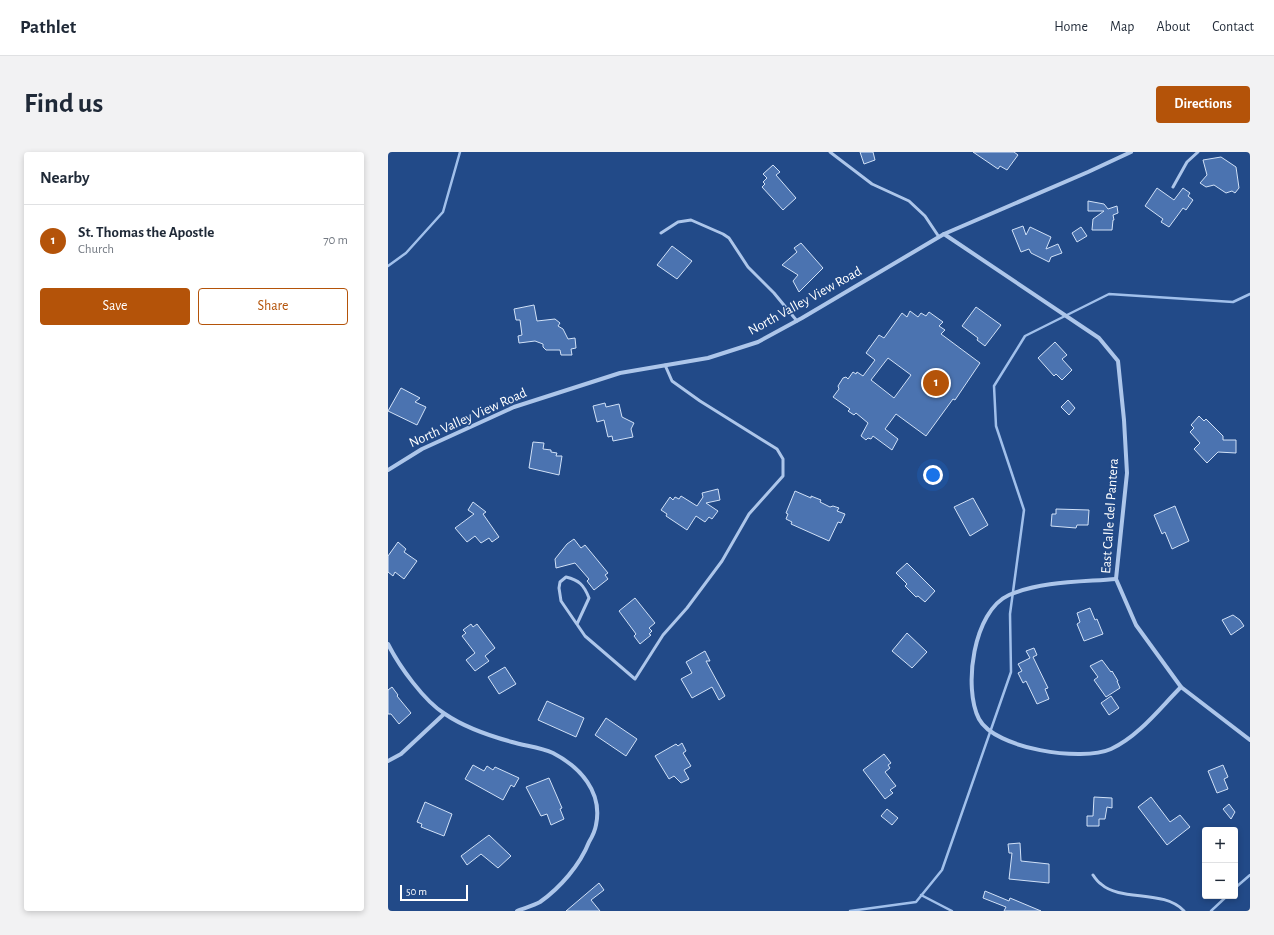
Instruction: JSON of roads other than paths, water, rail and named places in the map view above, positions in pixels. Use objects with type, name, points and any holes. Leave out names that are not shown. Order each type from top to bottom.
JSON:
[{"type":"street","name":"North Valley View Road","points":[[388,470],[422,449],[514,407],[620,373],[708,358],[758,342],[797,321],[944,234],[1131,152]]},
{"type":"street","name":"East Calle del Pantera","points":[[944,234],[1099,338],[1118,361],[1124,420],[1127,473],[1116,579],[1136,625],[1181,687],[1250,740]]},
{"type":"street","points":[[1116,579],[1046,585],[1008,596],[991,610],[982,623],[974,657],[972,697],[979,719],[988,730],[1016,744],[1042,751],[1086,755],[1111,749],[1134,734],[1181,687]]},
{"type":"street","points":[[388,644],[395,659],[408,677],[444,714],[512,743],[531,746],[552,753],[581,772],[593,790],[596,825],[587,847],[575,867],[564,880],[539,902],[517,911]]},
{"type":"street","points":[[388,761],[401,754],[444,714]]},
{"type":"lane","points":[[830,152],[872,184],[909,201],[925,216],[939,237]]},
{"type":"lane","points":[[1173,187],[1187,162],[1198,152]]},
{"type":"lane","points":[[661,233],[678,222],[690,220],[727,236],[748,267],[774,293],[797,321]]},
{"type":"lane","points":[[577,624],[589,598],[585,586],[576,580],[566,577],[560,582],[559,588],[561,601],[577,624],[590,642],[635,679],[663,635],[687,608],[722,561],[749,514],[783,476],[782,459],[777,449],[700,401],[672,381],[665,365]]},
{"type":"lane","points":[[1092,874],[1101,885],[1121,893],[1162,899],[1177,904],[1184,911]]},
{"type":"waterway","points":[[388,266],[406,253],[443,212],[460,152]]},
{"type":"waterway","points":[[850,911],[916,902],[942,870],[1011,672],[1010,614],[1024,510],[996,426],[994,386],[1025,336],[1109,294],[1233,302],[1250,294]]},
{"type":"waterway","points":[[1238,885],[1250,875]]},
{"type":"waterway","points":[[921,895],[952,911]]},
{"type":"waterway","points":[[1211,911],[1224,899]]},
{"type":"place","name":"St. Thomas the Apostle","points":[[936,383]]}]
